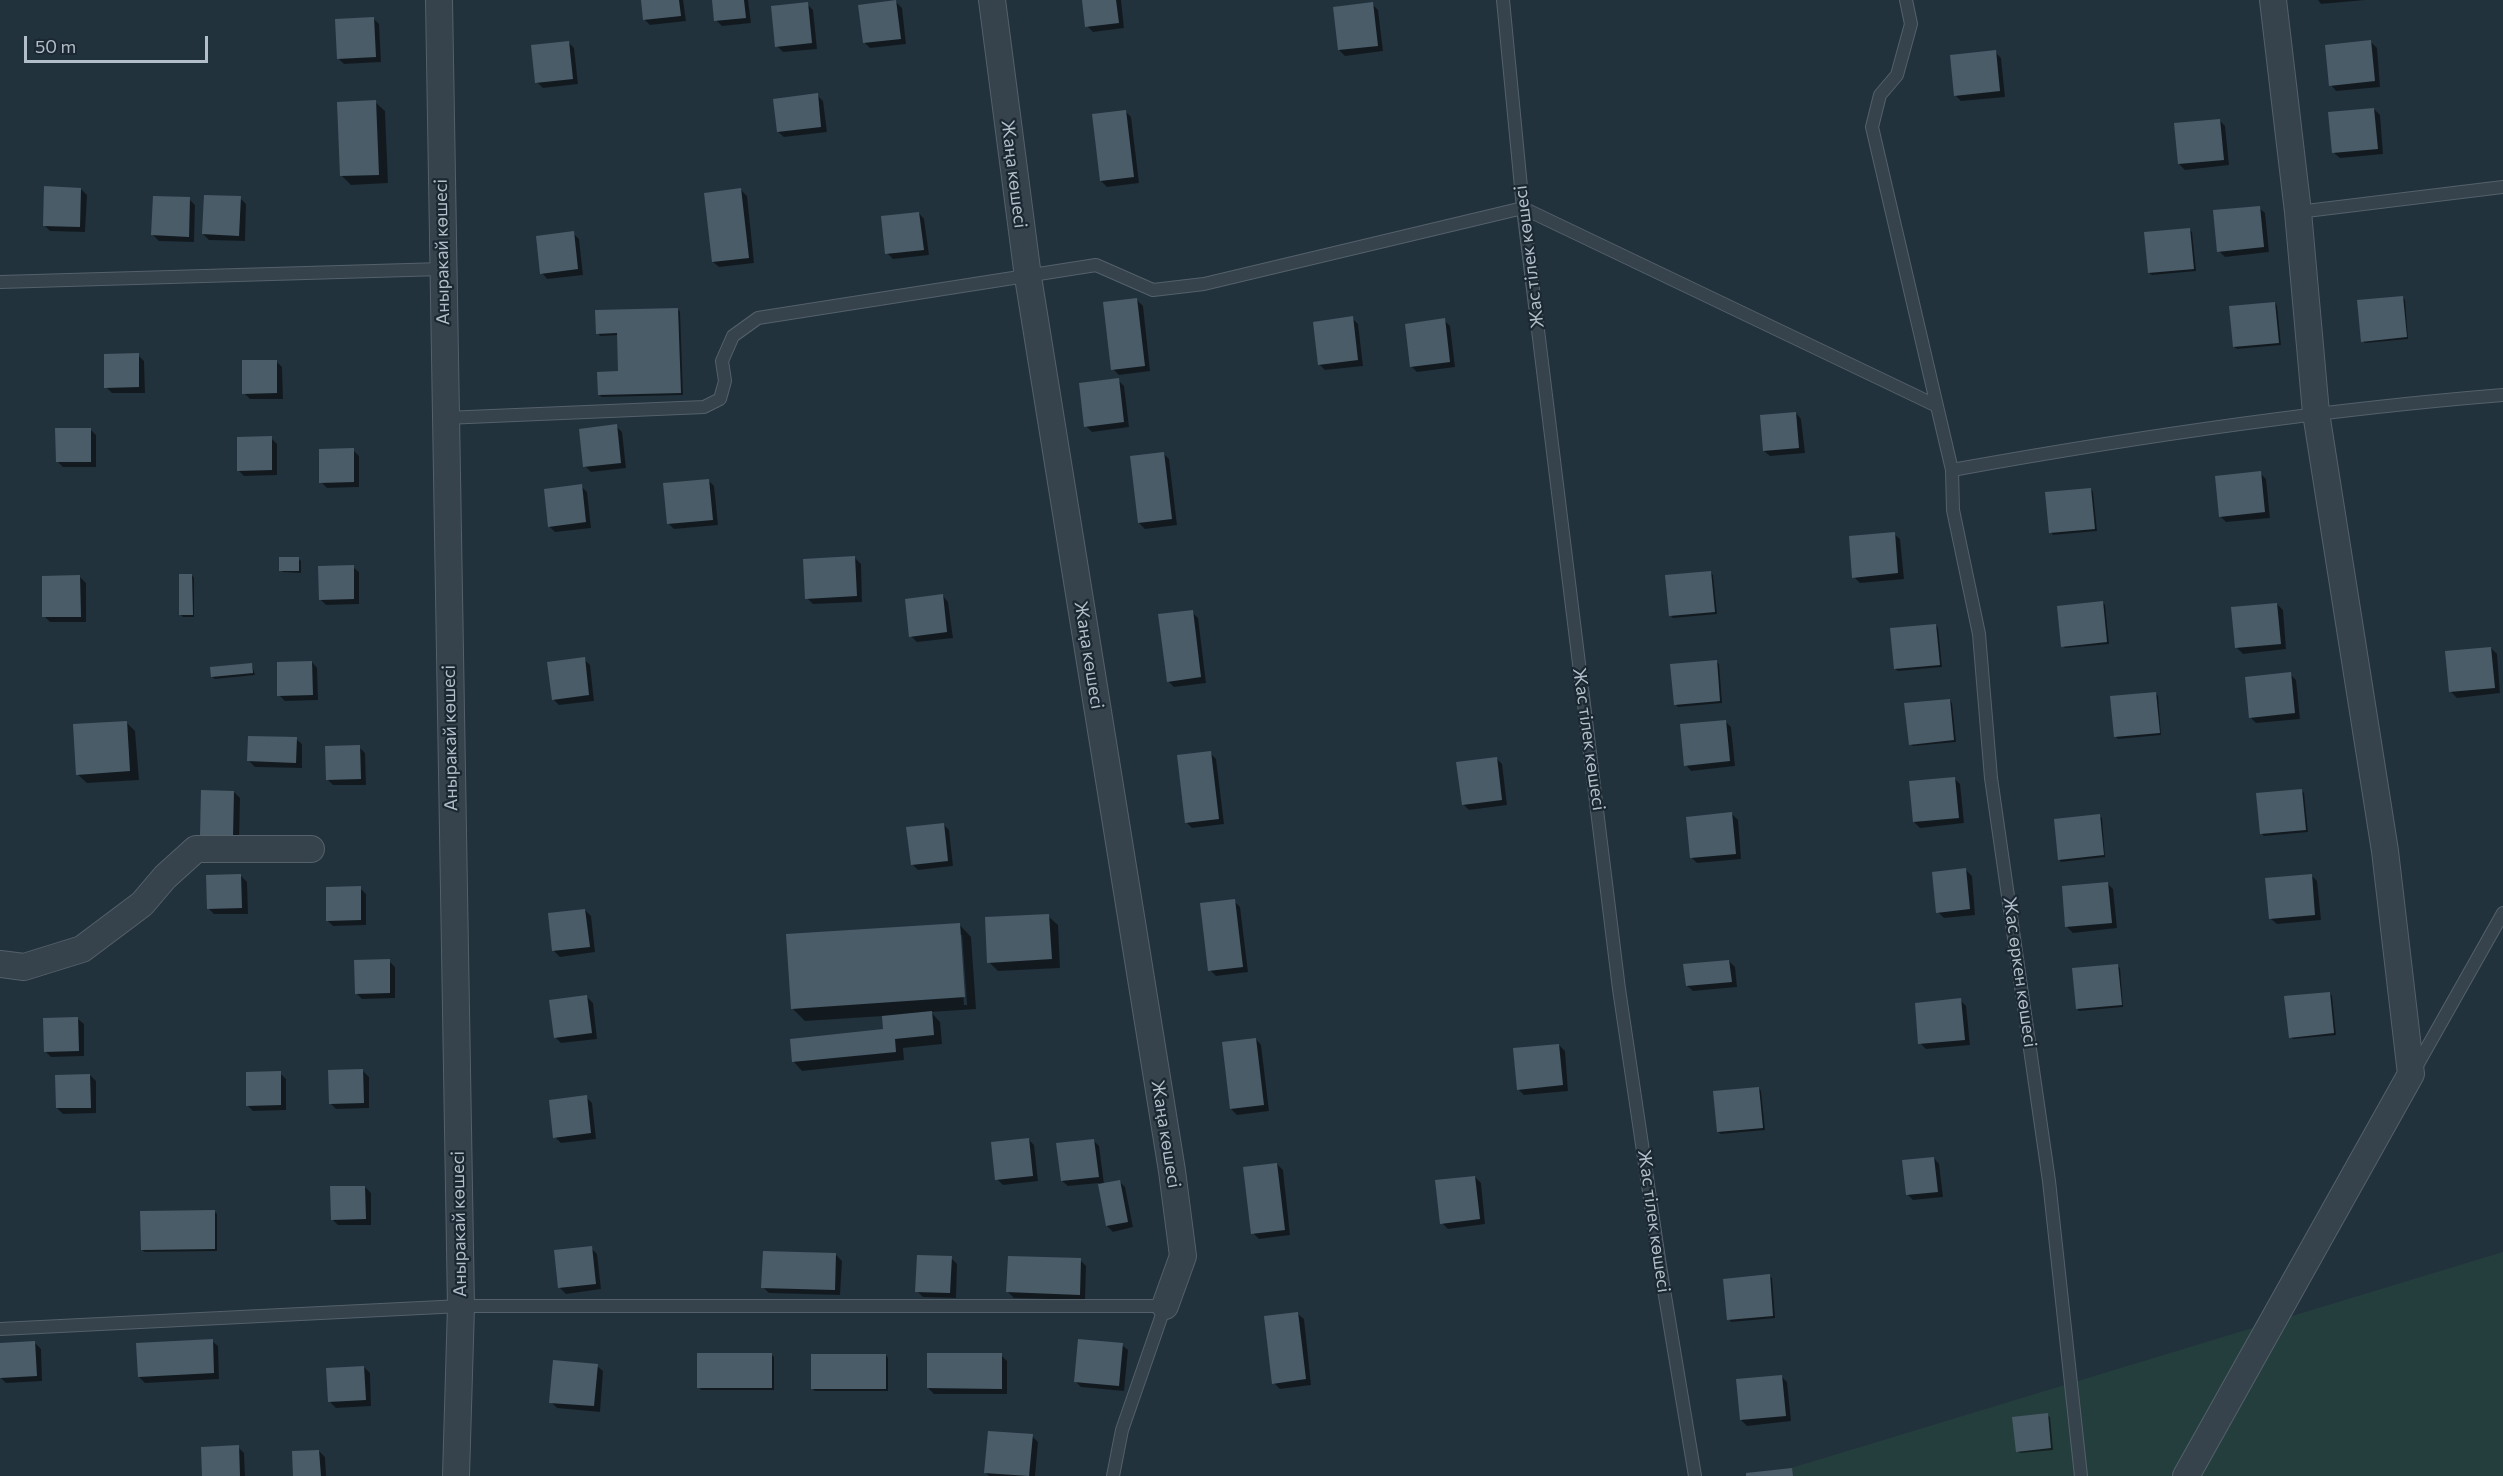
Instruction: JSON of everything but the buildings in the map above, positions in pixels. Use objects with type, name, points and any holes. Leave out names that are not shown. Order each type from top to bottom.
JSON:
[{"type":"street","name":"Аныракай көшесі","points":[[439,0],[461,1306],[456,1476]]},
{"type":"street","name":"Жаңа көшесі","points":[[992,0],[1028,277],[1172,1171],[1183,1256],[1165,1306]]},
{"type":"street","points":[[2186,1476],[2411,1074],[2385,851],[2316,413],[2298,212],[2273,0]]},
{"type":"street","points":[[0,964],[24,967],[82,949],[142,904],[165,877],[196,849],[311,849]]},
{"type":"lane","name":"Жас тілек көшесі","points":[[1503,0],[1523,208],[1619,989],[1660,1266],[1695,1476]]},
{"type":"lane","name":"Жас өркен көшесі","points":[[1906,0],[1911,24],[1897,75],[1880,96],[1872,127],[1952,471],[1953,510],[1979,634],[1991,778],[2049,1180],[2081,1476]]},
{"type":"lane","points":[[2298,212],[2503,187]]},
{"type":"lane","points":[[445,418],[704,407],[720,399],[725,381],[722,361],[733,336],[758,318],[1096,265],[1153,290],[1204,285],[1523,208],[1937,406]]},
{"type":"lane","points":[[0,282],[442,269]]},
{"type":"lane","points":[[1952,471],[2114,441],[2316,413],[2503,394]]},
{"type":"lane","points":[[2411,1074],[2503,913]]},
{"type":"lane","points":[[0,1329],[461,1306],[1165,1306],[1122,1430],[1113,1476]]},
{"type":"green space","points":[[2503,1252],[2503,1476],[1765,1476]]}]
